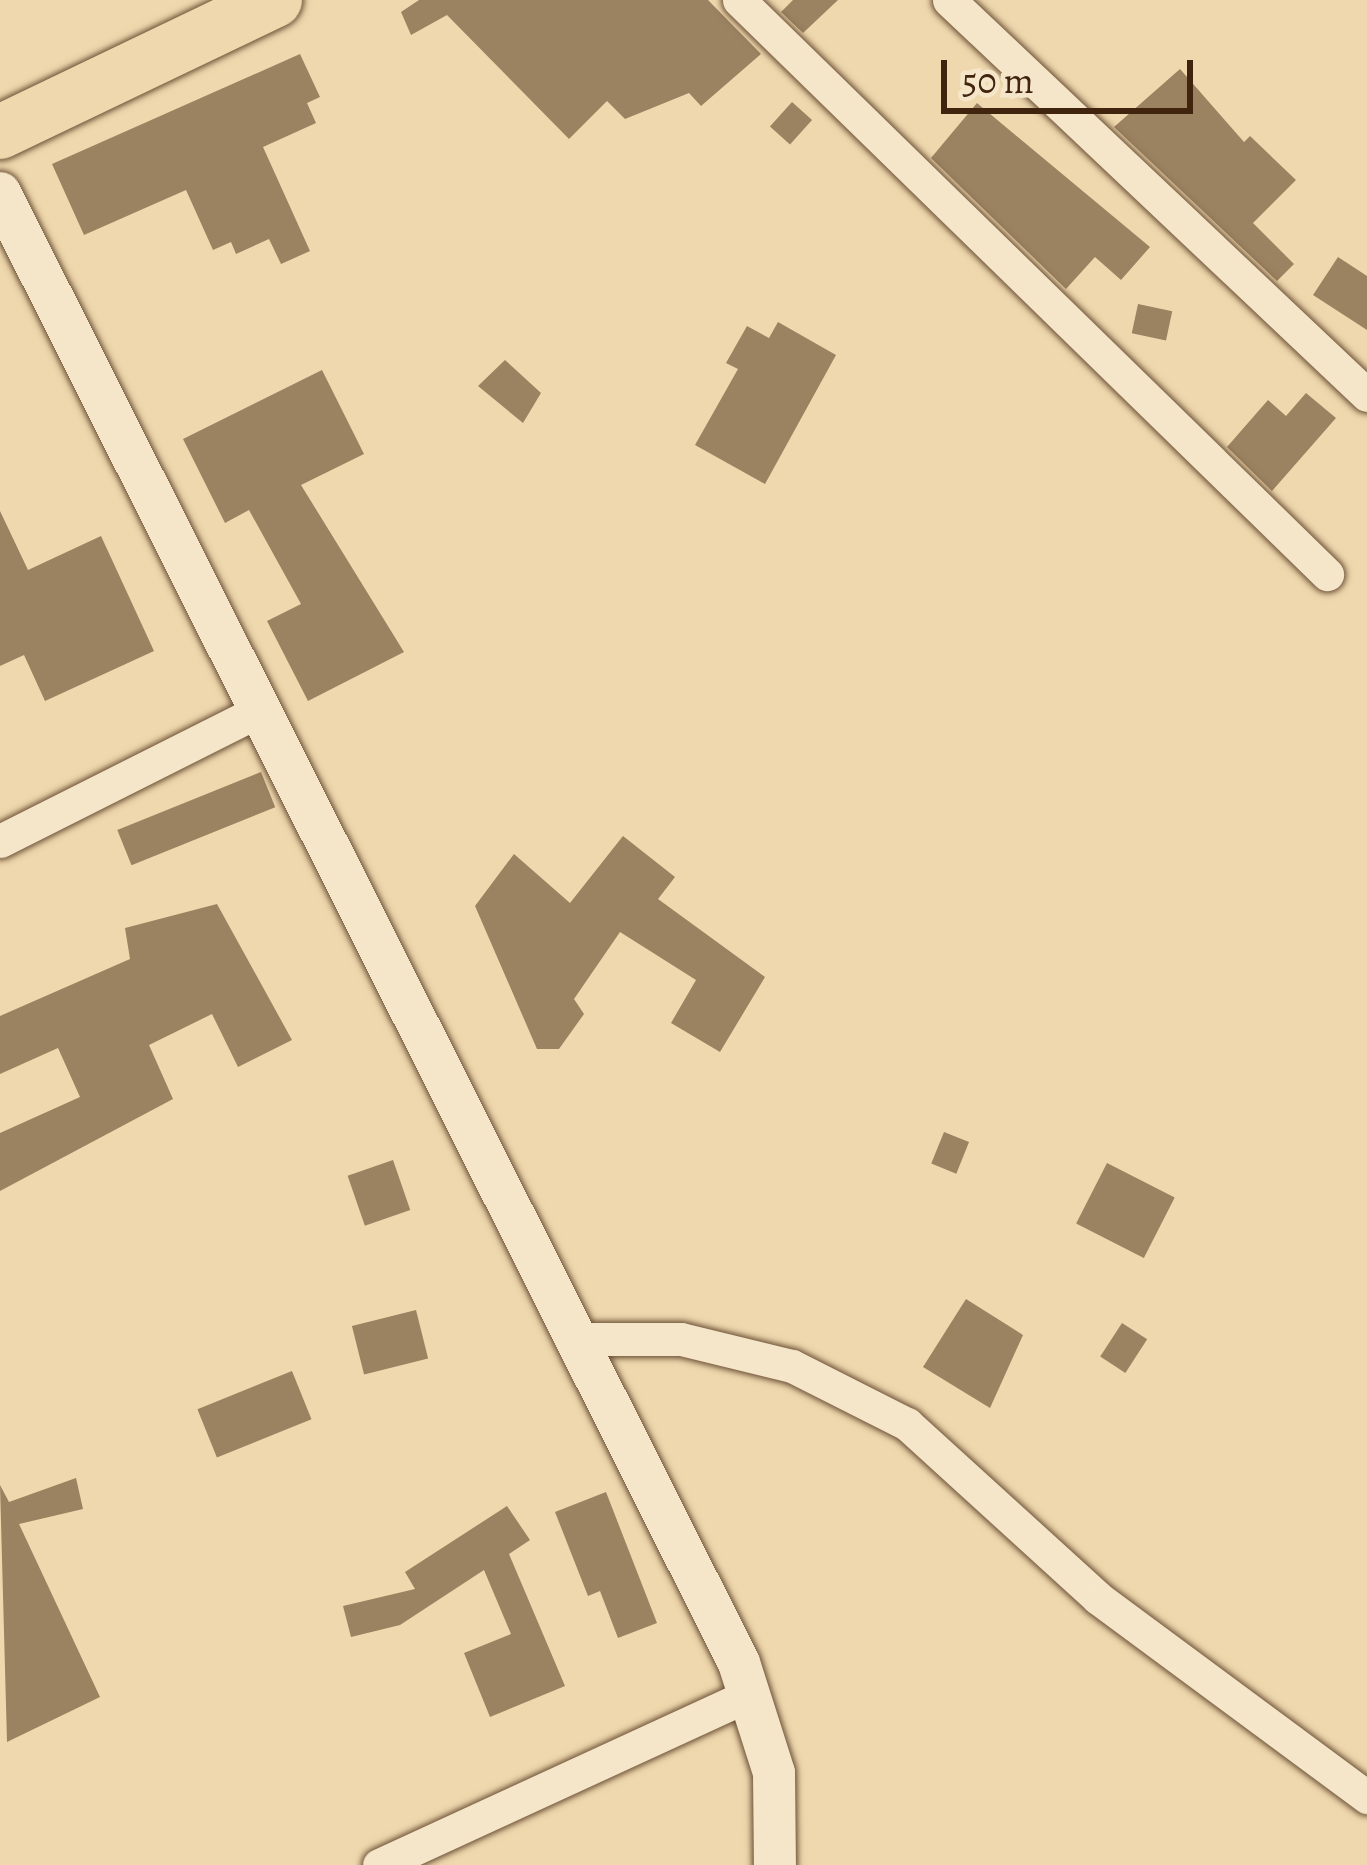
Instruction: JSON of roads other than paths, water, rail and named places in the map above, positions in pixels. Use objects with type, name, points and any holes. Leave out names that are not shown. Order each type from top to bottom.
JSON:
[{"type":"main road","points":[[0,95],[196,0]]},
{"type":"main road","points":[[0,132],[275,0]]},
{"type":"street","points":[[739,0],[1328,574]]},
{"type":"street","points":[[950,0],[1367,395]]},
{"type":"street","points":[[0,194],[751,1694],[774,1773],[776,1865]]},
{"type":"street","points":[[0,841],[256,712]]},
{"type":"street","points":[[574,1339],[681,1339],[792,1366],[908,1424],[1098,1598],[1367,1797]]},
{"type":"street","points":[[379,1865],[751,1694]]}]
